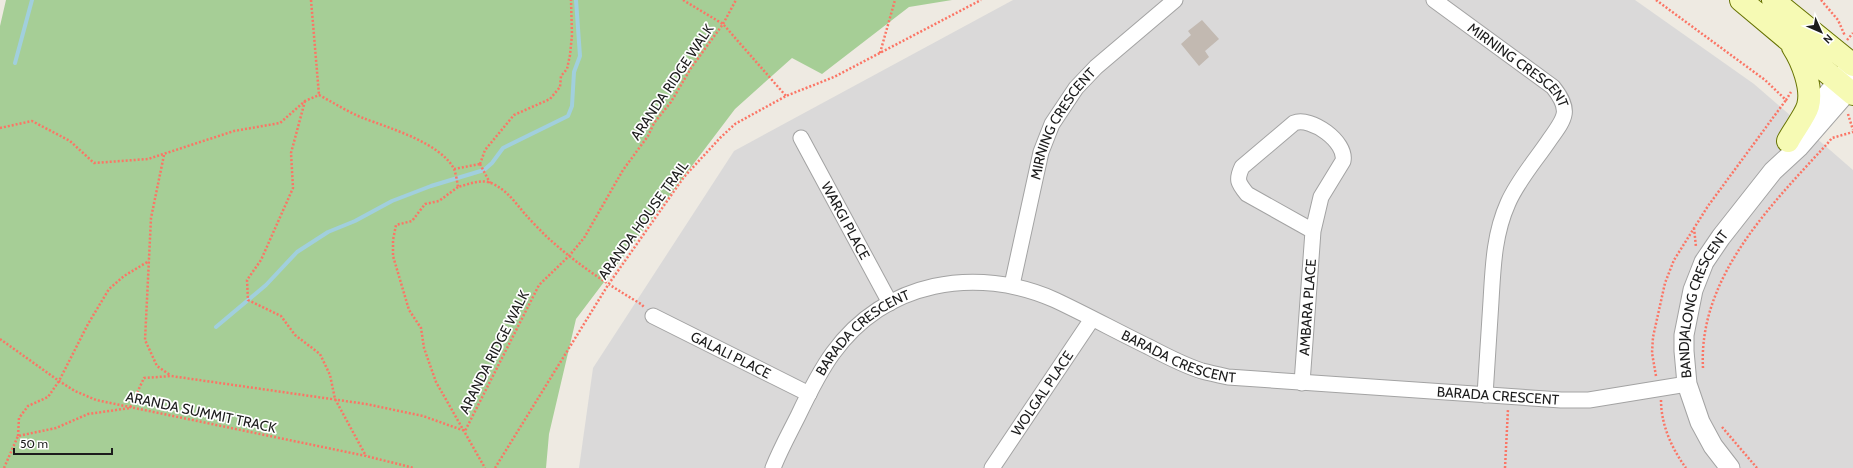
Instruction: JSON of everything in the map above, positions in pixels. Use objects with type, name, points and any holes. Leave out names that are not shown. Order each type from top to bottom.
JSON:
[{"type":"main road","points":[[1741,0],[1788,38],[1848,92]]},
{"type":"main road","points":[[1774,0],[1853,65]]},
{"type":"main road","points":[[1788,38],[1800,57],[1808,80],[1808,106],[1788,141]]},
{"type":"street","name":"MIRNING CRESCENT","points":[[1012,285],[1041,152],[1052,124],[1076,88],[1096,67],[1175,0]]},
{"type":"street","name":"MIRNING CRESCENT","points":[[1434,0],[1553,86],[1562,98],[1565,108],[1564,121],[1522,179],[1508,202],[1499,228],[1494,256],[1485,395]]},
{"type":"street","points":[[1848,92],[1853,65]]},
{"type":"street","name":"BANDJALONG CRESCENT","points":[[1773,171],[1788,141],[1848,92]]},
{"type":"street","name":"BANDJALONG CRESCENT","points":[[1730,468],[1713,446],[1700,422],[1687,384],[1684,335],[1688,304],[1704,262],[1710,254],[1773,171],[1799,147],[1848,92]]},
{"type":"street","name":"AMBARA PLACE","points":[[1302,382],[1313,231],[1317,208],[1321,197],[1344,161],[1344,156],[1342,148],[1337,141],[1313,124],[1305,121],[1299,121],[1294,123],[1242,167],[1238,176],[1239,184],[1247,194],[1313,231]]},
{"type":"street","name":"WARGI PLACE","points":[[801,138],[890,303]]},
{"type":"street","name":"BARADA CRESCENT","points":[[773,468],[809,394],[832,354],[842,342],[864,320],[890,303],[918,290],[947,283],[979,281],[1012,285],[1055,300],[1174,360],[1201,371],[1228,377],[1561,400],[1590,400],[1687,384]]},
{"type":"street","name":"GALALI PLACE","points":[[653,316],[809,394]]},
{"type":"street","name":"WOLGAL PLACE","points":[[992,468],[1092,319]]},
{"type":"path","points":[[311,0],[319,95]]},
{"type":"path","points":[[491,183],[480,164],[485,150],[514,115],[550,99],[560,88],[561,76],[567,69],[570,56],[572,35],[570,0]]},
{"type":"path","points":[[683,0],[723,24],[786,96]]},
{"type":"path","name":"ARANDA RIDGE WALK","points":[[130,408],[144,378],[170,376],[335,399],[423,416],[465,431],[539,285],[569,256],[584,238],[623,170],[648,136],[654,123],[671,102],[691,68],[723,24],[736,0]]},
{"type":"path","points":[[880,54],[896,0]]},
{"type":"path","name":"ARANDA HOUSE TRAIL","points":[[495,468],[608,285],[684,177],[720,138],[735,124],[786,96],[834,77],[981,0]]},
{"type":"path","points":[[1656,0],[1765,80],[1786,100]]},
{"type":"path","points":[[1821,0],[1838,20],[1847,40],[1853,33]]},
{"type":"path","points":[[1657,379],[1652,353],[1653,337],[1657,313],[1674,260],[1694,228],[1793,90]]},
{"type":"path","points":[[1703,374],[1702,346],[1707,316],[1723,280],[1741,246],[1787,187],[1832,138],[1853,131],[1850,119],[1848,92]]},
{"type":"path","points":[[0,128],[32,121],[70,141],[94,163],[148,159],[234,131],[280,123],[305,101],[319,95]]},
{"type":"path","points":[[319,95],[363,118],[396,129],[432,148],[445,157],[454,169],[458,187]]},
{"type":"path","points":[[305,101],[291,154],[293,188],[261,260],[247,280],[248,300],[281,316],[295,335],[320,354],[330,375],[335,399],[366,456]]},
{"type":"path","points":[[1850,119],[1853,115]]},
{"type":"path","points":[[164,155],[151,218],[145,340],[157,366],[170,376]]},
{"type":"path","points":[[454,169],[480,164]]},
{"type":"path","points":[[485,468],[436,382],[424,348],[421,328],[409,310],[393,256],[393,240],[396,225],[412,221],[425,204],[439,201],[458,187],[484,181],[491,183],[503,189],[514,198],[525,214],[569,256],[608,285],[641,304],[653,316]]},
{"type":"path","points":[[1694,228],[1696,252]]},
{"type":"path","points":[[4,468],[18,436],[19,418],[28,406],[48,397],[59,381],[88,324],[109,289],[124,276],[149,261]]},
{"type":"path","name":"ARANDA SUMMIT TRACK","points":[[0,339],[59,381],[75,391],[96,400],[366,456],[414,468]]},
{"type":"path","points":[[1505,468],[1509,397]]},
{"type":"path","points":[[1661,398],[1661,409],[1667,432],[1674,449],[1686,468]]},
{"type":"path","points":[[18,436],[56,428],[88,414],[130,408]]},
{"type":"path","points":[[1717,421],[1757,468]]},
{"type":"shaded area","points":[[1013,0],[1635,0],[1754,84],[1853,170],[1853,468],[579,468],[593,368],[734,151]]},
{"type":"green space","points":[[6,0],[952,0],[909,7],[822,74],[792,58],[735,109],[576,319],[549,434],[546,468],[0,468],[0,26]]},
{"type":"building","points":[[1202,20],[1219,39],[1205,51],[1209,57],[1199,66],[1181,44],[1191,35],[1188,31]]},
{"type":"waterway","points":[[15,63],[32,0]]},
{"type":"waterway","points":[[216,327],[266,285],[297,252],[328,232],[355,221],[392,201],[431,186],[484,170],[492,163],[503,148],[568,116],[572,106],[574,72],[580,56],[576,0]]}]
